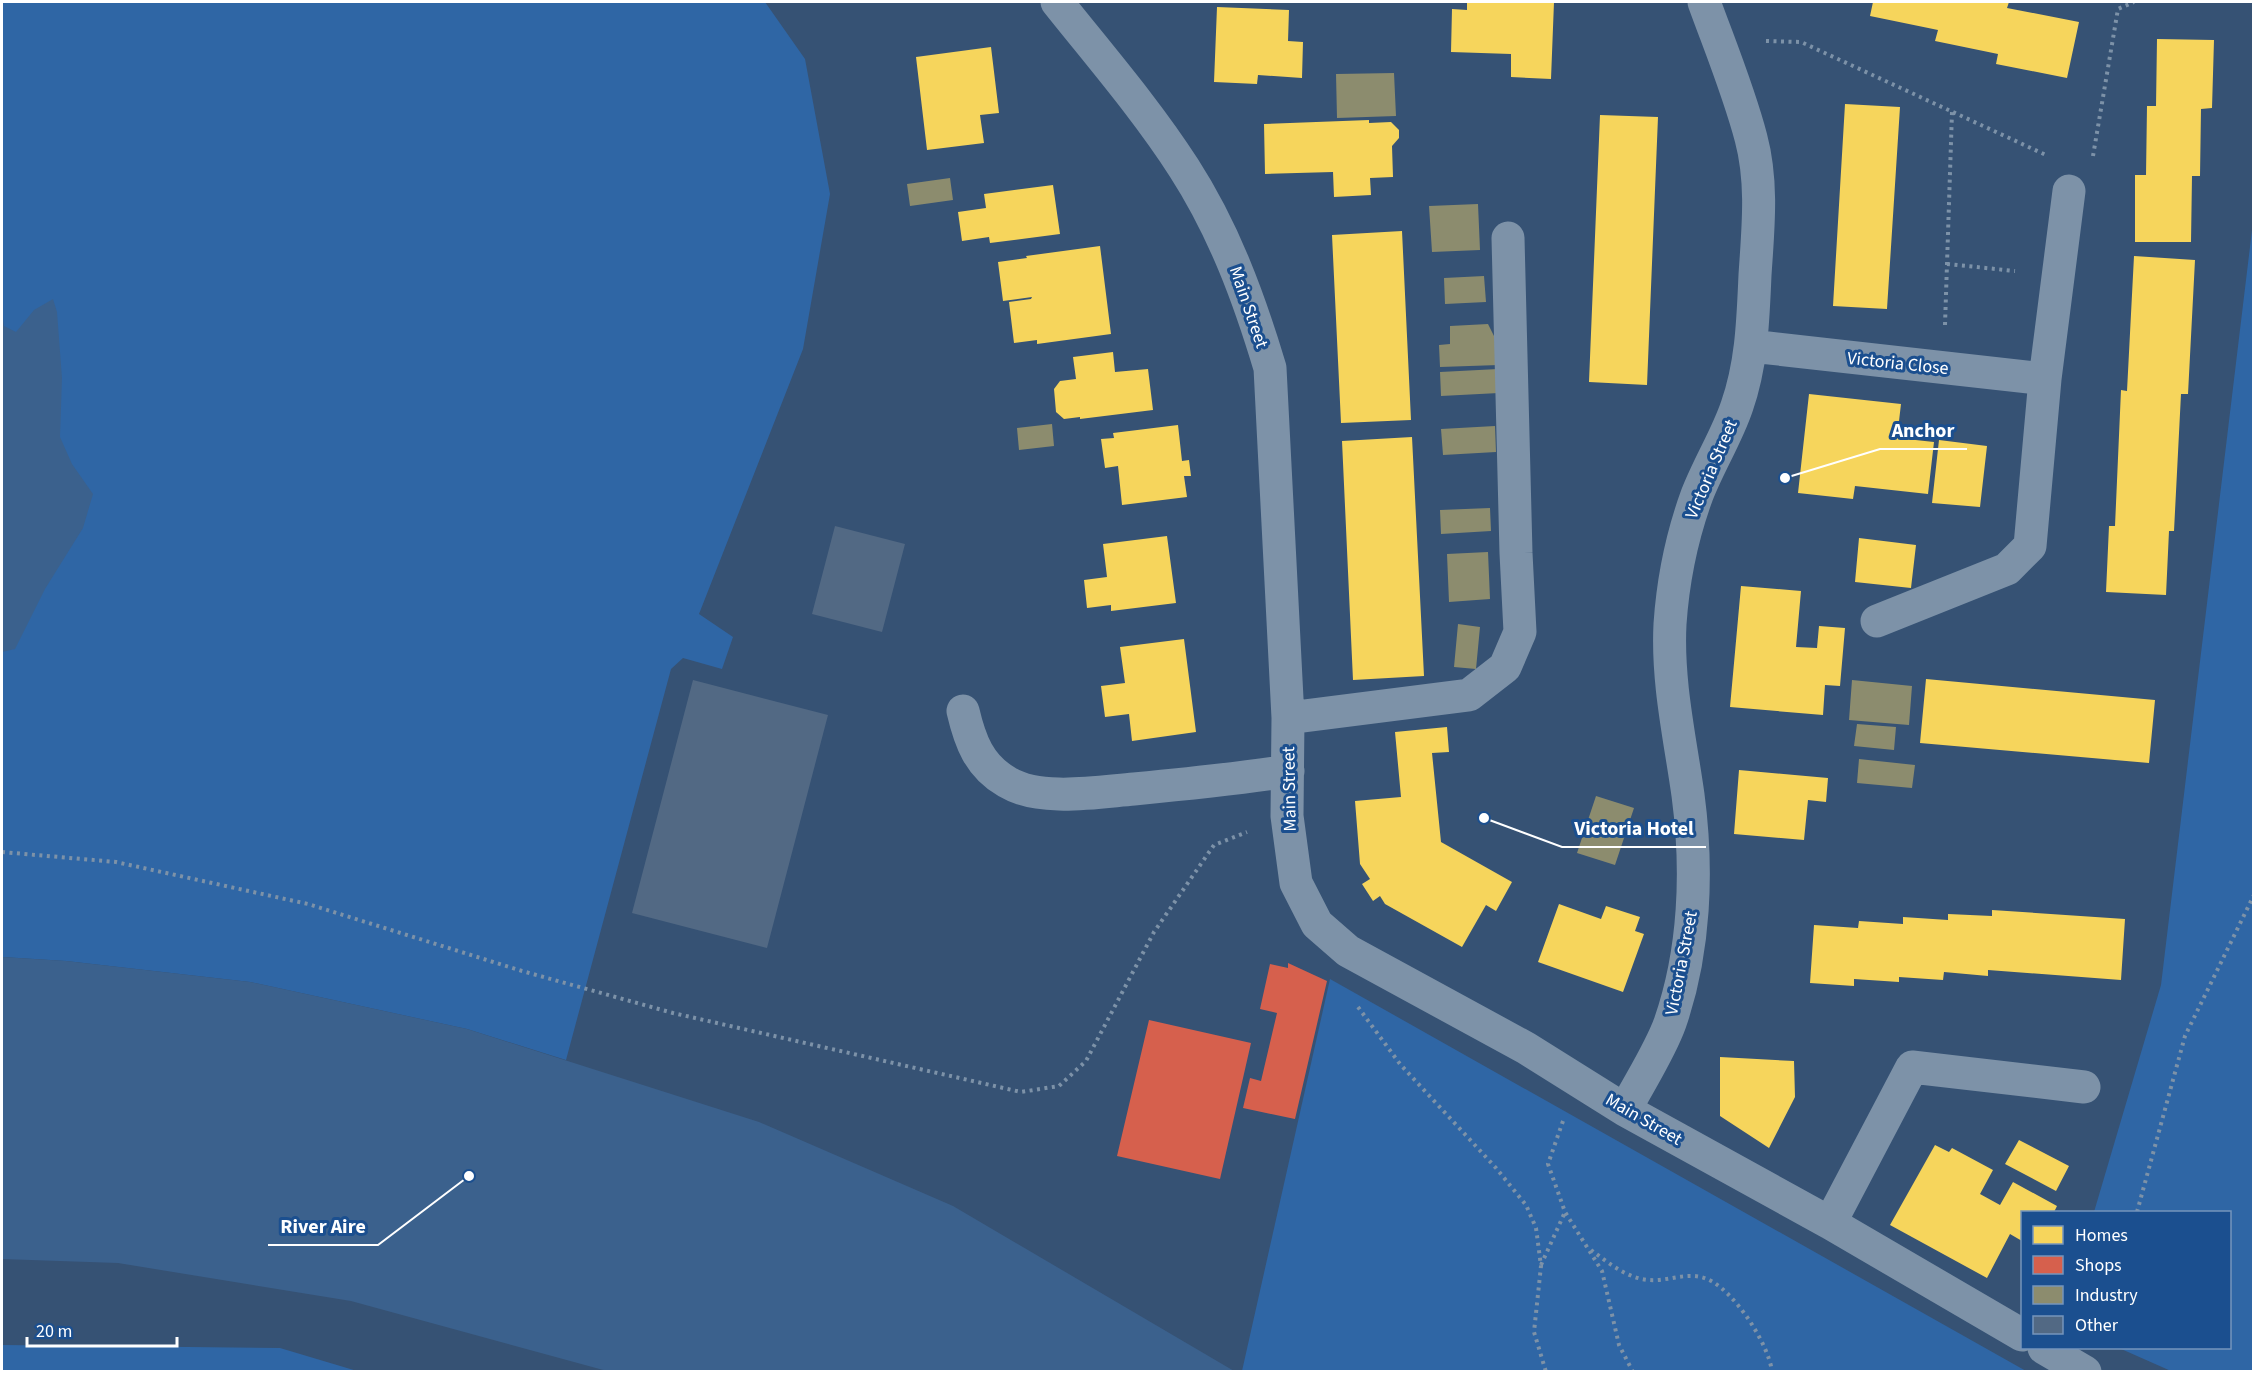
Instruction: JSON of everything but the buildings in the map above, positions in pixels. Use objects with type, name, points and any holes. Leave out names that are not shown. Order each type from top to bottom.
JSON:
[{"type":"street","name":"Main Street","points":[[1056,2],[1153,124],[1184,168],[1212,216],[1235,265],[1270,368],[1288,718],[1287,816],[1296,883],[1317,924],[1348,951],[1516,1043],[1625,1110],[1830,1223],[2021,1334]]},
{"type":"street","name":"Victoria Street","points":[[1625,1110],[1670,1025],[1680,988],[1692,911],[1692,833],[1672,692],[1670,658],[1670,625],[1677,570],[1687,526],[1698,494],[1736,409],[1744,385],[1751,346],[1759,210],[1758,174],[1751,138],[1704,2]]},
{"type":"street","points":[[1877,621],[2007,569],[2030,546],[2045,379],[2069,191]]},
{"type":"street","points":[[1288,718],[1469,695],[1505,668],[1520,632],[1508,238]]},
{"type":"street","name":"Victoria Close","points":[[1751,346],[2045,379]]},
{"type":"street","points":[[963,711],[969,740],[985,765],[1008,783],[1035,792],[1085,793],[1216,782],[1288,771]]},
{"type":"street","points":[[1830,1223],[1912,1067],[2084,1087]]},
{"type":"street","points":[[2047,1349],[2085,1371]]},
{"type":"path","points":[[2069,191],[2090,176],[2118,9],[2134,2]]},
{"type":"path","points":[[1718,39],[1801,42],[2047,156]]},
{"type":"path","points":[[1944,368],[1952,112]]},
{"type":"path","points":[[1947,264],[2058,276]]},
{"type":"path","points":[[2,852],[116,862],[308,904],[522,971],[673,1013],[1021,1092],[1059,1086],[1086,1061],[1154,932],[1214,845],[1287,816]]},
{"type":"path","points":[[2137,1211],[2185,1036],[2253,895]]},
{"type":"path","points":[[1348,951],[1345,989],[1400,1064],[1496,1168],[1526,1205],[1536,1228],[1541,1266],[1534,1332],[1546,1371]]},
{"type":"path","points":[[1579,1081],[1548,1164],[1565,1212],[1602,1271],[1619,1345],[1633,1371]]},
{"type":"path","points":[[1541,1266],[1565,1212]]},
{"type":"path","points":[[1587,1247],[1614,1267],[1633,1277],[1654,1281],[1691,1275],[1706,1278],[1719,1286],[1735,1303],[1764,1346],[1772,1371]]},
{"type":"shaded area","points":[[2,2],[765,2],[805,59],[830,194],[803,349],[699,614],[733,637],[722,669],[683,658],[671,669],[566,1060],[467,1029],[250,982],[66,961],[2,957]]},
{"type":"shaded area","points":[[2253,222],[2253,1371],[2171,1371],[2121,1349],[2231,1349],[2231,1211],[2094,1211],[2161,985]]},
{"type":"shaded area","points":[[53,299],[57,312],[62,378],[60,437],[72,464],[93,494],[83,528],[45,589],[15,649],[2,652],[2,312],[4,326],[16,332],[34,310]]},
{"type":"shaded area","points":[[2,957],[66,961],[250,982],[467,1029],[759,1122],[953,1206],[1234,1371],[607,1371],[351,1301],[118,1263],[2,1259]]},
{"type":"shaded area","points":[[1330,979],[2026,1371],[1242,1371]]},
{"type":"shaded area","points":[[2,1345],[280,1348],[357,1371],[2,1371]]},
{"type":"place","name":"Anchor","points":[[1785,478]]},
{"type":"place","name":"Victoria Hotel","points":[[1484,818]]},
{"type":"place","name":"River Aire","points":[[469,1176]]}]
